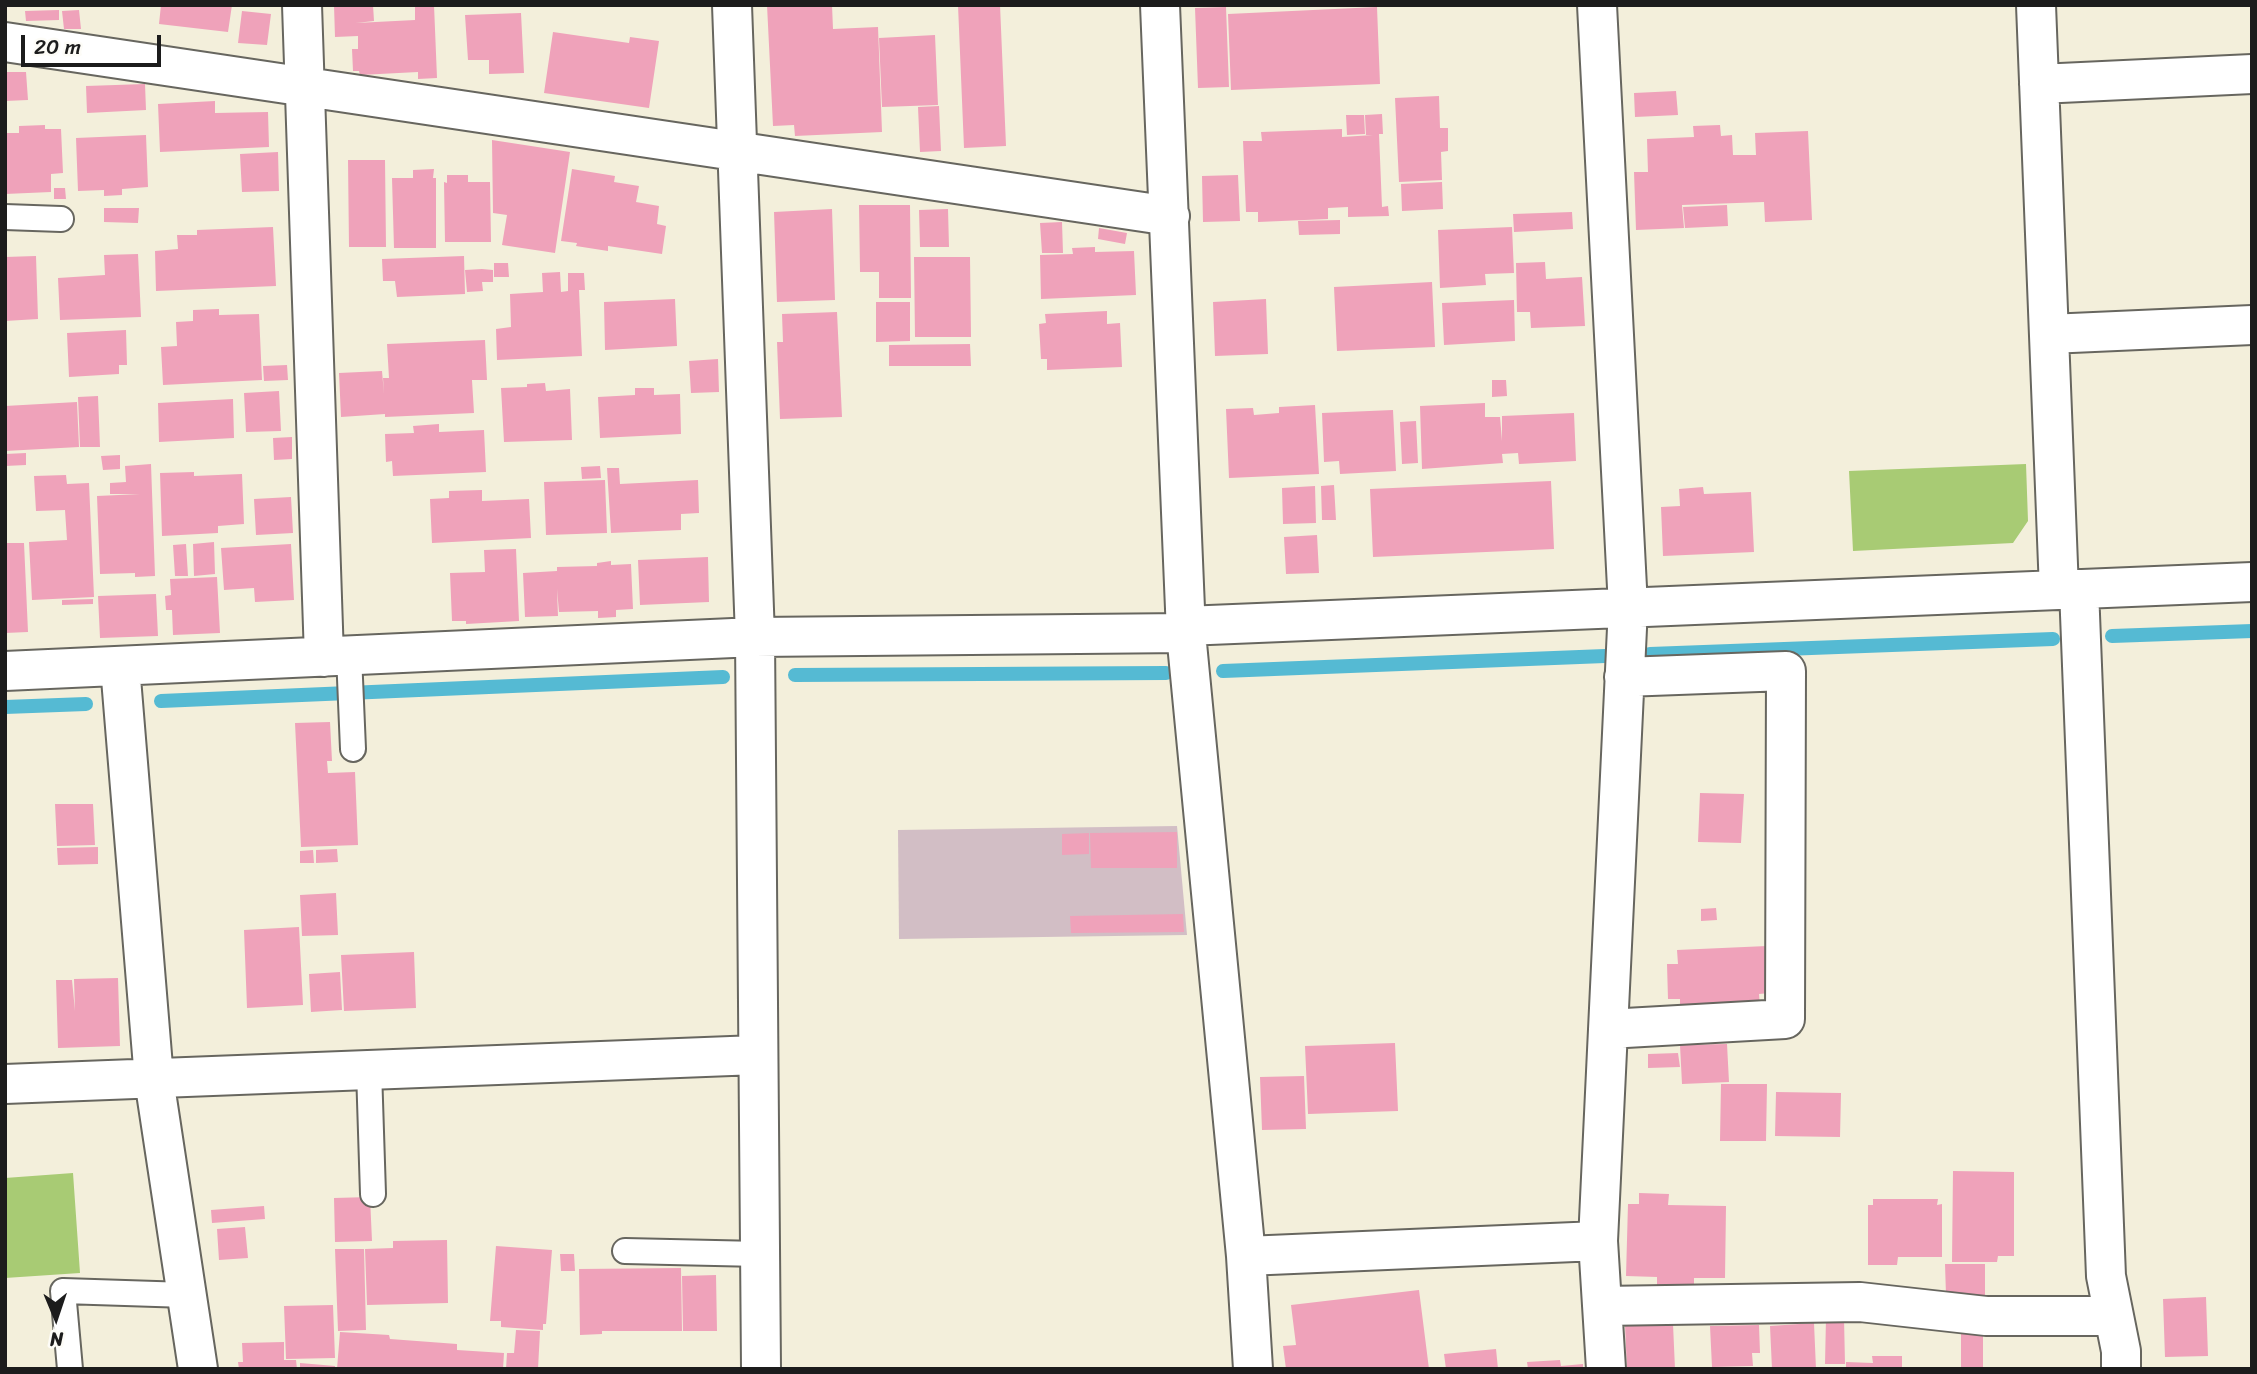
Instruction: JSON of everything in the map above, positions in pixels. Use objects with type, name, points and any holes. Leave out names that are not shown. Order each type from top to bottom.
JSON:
[{"type":"street","points":[[302,5],[341,661]]},
{"type":"street","points":[[732,5],[755,637],[761,1369]]},
{"type":"street","points":[[1160,5],[1185,629],[1246,1256],[1253,1369]]},
{"type":"street","points":[[1597,5],[1628,607],[1598,1241],[1606,1369]]},
{"type":"street","points":[[2036,5],[2049,334],[2069,589],[2106,1276],[2121,1351],[2121,1369]]},
{"type":"street","points":[[5,42],[1170,216]]},
{"type":"street","points":[[2039,84],[2252,74]]},
{"type":"street","points":[[2049,334],[2252,325]]},
{"type":"street","points":[[5,671],[341,661],[755,637],[1185,629],[1628,607],[2252,582]]},
{"type":"street","points":[[120,666],[154,1079],[198,1369]]},
{"type":"street","points":[[1608,1028],[1785,1019],[1786,671],[1625,677]]},
{"type":"street","points":[[5,1084],[757,1055]]},
{"type":"street","points":[[1246,1256],[1598,1241]]},
{"type":"street","points":[[1602,1306],[1860,1301],[1986,1316],[2112,1316]]},
{"type":"lane","points":[[5,217],[61,219]]},
{"type":"lane","points":[[341,661],[351,704],[353,748]]},
{"type":"lane","points":[[369,1070],[373,1194]]},
{"type":"lane","points":[[625,1251],[760,1254]]},
{"type":"lane","points":[[70,1369],[63,1291],[187,1295]]},
{"type":"shaded area","points":[[1177,826],[1187,935],[899,939],[898,830]]},
{"type":"green space","points":[[2026,464],[2028,521],[2013,543],[1853,551],[1849,471]]},
{"type":"green space","points":[[73,1173],[80,1273],[5,1278],[5,1178]]},
{"type":"building","points":[[161,5],[232,5],[228,32],[159,24]]},
{"type":"building","points":[[334,5],[373,5],[374,21],[356,23],[415,20],[415,5],[434,5],[437,78],[418,79],[418,72],[360,75],[359,71],[353,71],[352,49],[358,49],[358,36],[335,37]]},
{"type":"building","points":[[767,5],[832,5],[833,29],[878,27],[882,132],[795,136],[794,125],[773,126]]},
{"type":"building","points":[[958,5],[1000,5],[1006,146],[964,148]]},
{"type":"building","points":[[1226,7],[1229,87],[1198,88],[1195,8]]},
{"type":"building","points":[[1377,7],[1380,84],[1231,90],[1228,14]]},
{"type":"building","points":[[59,10],[59,20],[26,21],[25,11]]},
{"type":"building","points":[[79,10],[81,29],[64,29],[62,11]]},
{"type":"building","points":[[242,11],[271,14],[267,45],[238,43]]},
{"type":"building","points":[[521,13],[524,73],[489,74],[489,60],[468,60],[465,15]]},
{"type":"building","points":[[553,32],[629,43],[630,37],[659,41],[649,108],[544,93]]},
{"type":"building","points":[[935,35],[938,105],[882,107],[879,38]]},
{"type":"building","points":[[5,72],[26,72],[28,100],[5,101]]},
{"type":"building","points":[[145,84],[146,110],[87,113],[86,86]]},
{"type":"building","points":[[1676,91],[1678,115],[1635,117],[1634,93]]},
{"type":"building","points":[[1439,96],[1440,128],[1448,128],[1448,151],[1441,152],[1442,180],[1399,182],[1395,98]]},
{"type":"building","points":[[215,101],[215,113],[268,112],[269,147],[160,152],[158,104]]},
{"type":"building","points":[[939,106],[941,151],[920,152],[918,107]]},
{"type":"building","points":[[1382,114],[1383,134],[1379,134],[1382,207],[1388,206],[1389,216],[1348,217],[1348,207],[1328,208],[1328,219],[1258,222],[1258,212],[1246,212],[1243,141],[1262,141],[1261,132],[1342,129],[1342,137],[1373,135],[1366,135],[1365,115]]},
{"type":"building","points":[[1346,115],[1364,115],[1365,134],[1347,135]]},
{"type":"building","points":[[45,125],[45,129],[61,129],[63,173],[51,174],[51,192],[5,194],[5,133],[19,133],[19,126]]},
{"type":"building","points":[[1720,125],[1721,136],[1732,135],[1733,155],[1756,155],[1755,133],[1808,131],[1812,220],[1765,222],[1764,202],[1682,205],[1684,228],[1636,230],[1634,172],[1648,172],[1647,139],[1694,137],[1693,126]]},
{"type":"building","points":[[146,135],[148,187],[122,189],[122,195],[104,196],[104,190],[78,191],[76,138]]},
{"type":"building","points":[[492,140],[570,152],[555,253],[502,245],[507,215],[493,213]]},
{"type":"building","points":[[278,152],[279,191],[242,192],[240,154]]},
{"type":"building","points":[[348,160],[385,160],[386,247],[349,247]]},
{"type":"building","points":[[434,169],[436,248],[394,248],[392,178],[413,178],[413,170]]},
{"type":"building","points":[[572,169],[615,176],[614,182],[639,186],[636,202],[659,206],[657,224],[666,226],[662,254],[608,246],[608,251],[561,241]]},
{"type":"building","points":[[447,175],[468,175],[468,182],[490,182],[491,242],[445,242],[444,182],[447,183]]},
{"type":"building","points":[[1238,175],[1240,221],[1203,222],[1202,176]]},
{"type":"building","points":[[1442,182],[1443,209],[1402,211],[1401,184]]},
{"type":"building","points":[[54,188],[65,188],[66,199],[54,199]]},
{"type":"building","points":[[859,205],[910,205],[911,298],[879,298],[879,272],[860,272]]},
{"type":"building","points":[[1727,205],[1728,226],[1685,228],[1683,207]]},
{"type":"building","points":[[104,208],[139,208],[138,223],[104,222]]},
{"type":"building","points":[[832,209],[835,300],[777,302],[774,212]]},
{"type":"building","points":[[948,209],[949,247],[920,247],[919,210]]},
{"type":"building","points":[[1572,212],[1573,229],[1514,232],[1513,214]]},
{"type":"building","points":[[1340,220],[1340,234],[1299,235],[1298,221]]},
{"type":"building","points":[[1062,222],[1063,253],[1042,253],[1040,223]]},
{"type":"building","points":[[273,227],[276,286],[156,291],[155,251],[178,249],[177,235],[197,235],[197,230]]},
{"type":"building","points":[[1512,227],[1514,273],[1485,274],[1486,285],[1440,288],[1438,230]]},
{"type":"building","points":[[1099,228],[1127,233],[1125,244],[1098,239]]},
{"type":"building","points":[[1095,247],[1095,252],[1134,251],[1136,295],[1041,299],[1040,255],[1073,254],[1072,248]]},
{"type":"building","points":[[138,254],[141,317],[60,320],[58,278],[105,275],[104,255]]},
{"type":"building","points":[[36,256],[38,319],[5,321],[5,257]]},
{"type":"building","points":[[464,256],[465,294],[397,297],[395,281],[383,281],[382,259]]},
{"type":"building","points":[[914,257],[970,257],[971,337],[915,337]]},
{"type":"building","points":[[1545,262],[1546,279],[1582,277],[1585,326],[1531,328],[1530,312],[1517,312],[1516,263]]},
{"type":"building","points":[[494,263],[508,263],[509,277],[494,277]]},
{"type":"building","points":[[465,270],[493,270],[493,282],[482,282],[483,291],[467,292]]},
{"type":"building","points":[[560,272],[561,292],[568,291],[568,273],[584,273],[585,290],[579,290],[582,356],[497,360],[496,329],[511,327],[510,294],[543,292],[542,273]]},
{"type":"building","points":[[1432,282],[1435,347],[1337,351],[1334,287]]},
{"type":"building","points":[[675,299],[677,346],[605,350],[604,302]]},
{"type":"building","points":[[1266,299],[1268,354],[1215,356],[1213,302]]},
{"type":"building","points":[[1514,300],[1515,341],[1444,345],[1442,303]]},
{"type":"building","points":[[876,302],[910,302],[910,341],[876,342]]},
{"type":"building","points":[[219,309],[219,315],[259,314],[262,380],[163,385],[161,347],[177,346],[176,322],[193,321],[193,310]]},
{"type":"building","points":[[1107,311],[1107,324],[1120,323],[1122,367],[1047,370],[1047,359],[1041,359],[1039,324],[1046,323],[1045,314]]},
{"type":"building","points":[[837,312],[842,417],[780,419],[777,342],[783,342],[782,314]]},
{"type":"building","points":[[126,330],[127,365],[119,365],[119,374],[69,377],[67,333]]},
{"type":"building","points":[[485,340],[487,380],[472,380],[474,413],[341,417],[339,373],[382,371],[384,394],[383,378],[389,378],[387,344]]},
{"type":"building","points":[[970,344],[971,366],[889,366],[889,345]]},
{"type":"building","points":[[718,359],[719,392],[691,393],[689,361]]},
{"type":"building","points":[[287,365],[288,380],[264,381],[263,366]]},
{"type":"building","points":[[1492,380],[1506,380],[1507,396],[1492,397]]},
{"type":"building","points":[[545,383],[546,391],[570,389],[572,440],[504,442],[501,388]]},
{"type":"building","points":[[635,388],[654,388],[654,395],[680,394],[681,434],[600,438],[598,397],[635,395]]},
{"type":"building","points":[[279,391],[281,431],[246,432],[244,393]]},
{"type":"building","points":[[98,396],[100,447],[80,447],[78,397]]},
{"type":"building","points":[[233,399],[234,438],[159,442],[158,403]]},
{"type":"building","points":[[77,402],[79,447],[5,451],[5,406]]},
{"type":"building","points":[[1485,403],[1485,417],[1500,417],[1502,441],[1502,416],[1574,413],[1576,461],[1519,464],[1518,453],[1502,454],[1503,463],[1422,469],[1420,406]]},
{"type":"building","points":[[1315,405],[1319,474],[1229,478],[1226,409],[1253,408],[1254,415],[1279,413],[1279,407]]},
{"type":"building","points":[[1393,410],[1396,471],[1340,474],[1339,461],[1324,462],[1322,413]]},
{"type":"building","points":[[1416,421],[1418,463],[1402,464],[1400,422]]},
{"type":"building","points":[[439,424],[439,432],[484,430],[486,472],[393,476],[392,461],[386,462],[385,434],[414,433],[413,426]]},
{"type":"building","points":[[292,437],[292,459],[274,460],[273,438]]},
{"type":"building","points":[[26,453],[26,465],[5,466],[5,454]]},
{"type":"building","points":[[120,455],[120,469],[103,470],[101,456]]},
{"type":"building","points":[[151,464],[155,576],[135,577],[135,573],[100,574],[97,496],[140,494],[110,494],[110,483],[126,482],[125,466]]},
{"type":"building","points":[[600,466],[601,478],[582,479],[581,467]]},
{"type":"building","points":[[607,468],[619,468],[620,484],[698,480],[699,513],[681,514],[681,530],[611,533]]},
{"type":"building","points":[[194,472],[194,476],[242,474],[244,524],[218,526],[218,533],[162,536],[160,473]]},
{"type":"building","points":[[66,475],[67,484],[89,483],[94,597],[32,600],[29,542],[67,540],[65,510],[36,511],[34,476]]},
{"type":"building","points":[[605,480],[607,533],[546,535],[544,482]]},
{"type":"building","points":[[1551,481],[1554,549],[1373,557],[1370,489]]},
{"type":"building","points":[[1334,485],[1336,520],[1322,520],[1321,486]]},
{"type":"building","points":[[1315,486],[1316,523],[1283,524],[1282,488]]},
{"type":"building","points":[[1703,487],[1704,494],[1751,492],[1754,552],[1663,556],[1661,507],[1680,506],[1679,489]]},
{"type":"building","points":[[482,490],[482,501],[529,499],[531,538],[432,543],[430,499],[449,498],[449,491]]},
{"type":"building","points":[[291,497],[293,533],[256,535],[254,499]]},
{"type":"building","points":[[1317,535],[1319,573],[1286,574],[1284,537]]},
{"type":"building","points":[[214,542],[215,574],[194,576],[193,544]]},
{"type":"building","points":[[5,543],[24,543],[28,632],[5,633]]},
{"type":"building","points":[[186,544],[188,576],[175,576],[173,545]]},
{"type":"building","points":[[291,544],[294,600],[255,602],[254,588],[224,590],[221,548]]},
{"type":"building","points":[[516,549],[519,621],[466,624],[466,621],[452,621],[450,573],[485,572],[484,550]]},
{"type":"building","points":[[708,557],[709,602],[640,605],[638,560]]},
{"type":"building","points":[[611,561],[611,565],[631,564],[633,609],[616,610],[616,617],[598,618],[598,611],[559,612],[557,589],[558,616],[525,617],[523,573],[557,571],[557,567],[597,566],[597,563]]},
{"type":"building","points":[[217,577],[220,633],[173,635],[172,610],[166,610],[165,596],[171,595],[170,579]]},
{"type":"building","points":[[156,594],[158,636],[100,638],[98,596]]},
{"type":"building","points":[[93,599],[93,604],[62,605],[62,600]]},
{"type":"building","points":[[330,722],[332,761],[327,761],[328,773],[355,772],[358,845],[301,847],[295,723]]},
{"type":"building","points":[[1700,793],[1744,794],[1741,843],[1698,842]]},
{"type":"building","points":[[55,804],[93,804],[95,845],[57,846]]},
{"type":"building","points":[[1177,832],[1177,868],[1091,868],[1090,833]]},
{"type":"building","points":[[1089,833],[1089,854],[1062,855],[1062,834]]},
{"type":"building","points":[[98,847],[98,864],[58,865],[57,848]]},
{"type":"building","points":[[337,849],[338,862],[316,863],[316,850]]},
{"type":"building","points":[[313,850],[314,863],[300,863],[300,851]]},
{"type":"building","points":[[336,893],[338,935],[302,936],[300,895]]},
{"type":"building","points":[[1716,908],[1717,920],[1701,921],[1701,909]]},
{"type":"building","points":[[1183,914],[1184,932],[1071,933],[1070,916]]},
{"type":"building","points":[[299,927],[303,1005],[247,1008],[244,930]]},
{"type":"building","points":[[1767,946],[1770,993],[1759,994],[1760,1007],[1680,1011],[1680,999],[1668,999],[1667,964],[1678,964],[1677,950]]},
{"type":"building","points":[[414,952],[416,1008],[344,1011],[341,955]]},
{"type":"building","points":[[340,972],[342,1010],[311,1012],[309,974]]},
{"type":"building","points":[[118,978],[120,1046],[58,1048],[56,980],[72,980],[75,1011],[74,979]]},
{"type":"building","points":[[1395,1043],[1398,1111],[1308,1114],[1305,1046]]},
{"type":"building","points":[[1727,1044],[1729,1082],[1682,1084],[1680,1045]]},
{"type":"building","points":[[1678,1053],[1680,1067],[1648,1068],[1648,1054]]},
{"type":"building","points":[[1304,1076],[1306,1129],[1262,1130],[1260,1077]]},
{"type":"building","points":[[1721,1084],[1767,1084],[1766,1141],[1720,1141]]},
{"type":"building","points":[[1776,1092],[1841,1093],[1840,1137],[1775,1136]]},
{"type":"building","points":[[1953,1171],[2014,1172],[2014,1256],[1998,1256],[1997,1262],[1952,1262]]},
{"type":"building","points":[[1639,1193],[1669,1194],[1668,1205],[1726,1206],[1725,1278],[1694,1278],[1694,1289],[1657,1288],[1657,1277],[1626,1276],[1628,1204],[1639,1204]]},
{"type":"building","points":[[370,1197],[372,1241],[335,1242],[334,1198]]},
{"type":"building","points":[[1873,1199],[1938,1199],[1937,1205],[1942,1204],[1942,1257],[1898,1257],[1897,1265],[1868,1265],[1868,1205],[1873,1205]]},
{"type":"building","points":[[264,1206],[265,1219],[212,1223],[211,1210]]},
{"type":"building","points":[[245,1227],[248,1258],[219,1260],[217,1229]]},
{"type":"building","points":[[447,1240],[448,1303],[367,1305],[365,1249],[393,1248],[393,1241]]},
{"type":"building","points":[[496,1246],[552,1250],[546,1324],[543,1324],[543,1330],[501,1327],[501,1321],[490,1321]]},
{"type":"building","points":[[335,1249],[364,1249],[366,1330],[338,1331]]},
{"type":"building","points":[[560,1254],[574,1254],[575,1271],[561,1271]]},
{"type":"building","points":[[1945,1264],[1985,1264],[1985,1296],[1946,1295]]},
{"type":"building","points":[[681,1268],[682,1331],[602,1331],[602,1334],[580,1335],[579,1269]]},
{"type":"building","points":[[716,1275],[717,1331],[683,1331],[682,1276]]},
{"type":"building","points":[[1419,1290],[1429,1369],[1286,1369],[1283,1346],[1296,1345],[1291,1305]]},
{"type":"building","points":[[2206,1297],[2208,1356],[2165,1357],[2163,1299]]},
{"type":"building","points":[[333,1305],[335,1358],[286,1359],[284,1306]]},
{"type":"building","points":[[1826,1318],[1844,1318],[1845,1364],[1825,1364]]},
{"type":"building","points":[[1814,1323],[1816,1369],[1772,1369],[1770,1326]]},
{"type":"building","points":[[1673,1324],[1675,1369],[1627,1369],[1625,1325]]},
{"type":"building","points":[[1759,1325],[1760,1353],[1752,1353],[1753,1366],[1712,1367],[1710,1326]]},
{"type":"building","points":[[516,1330],[540,1331],[538,1369],[506,1369],[507,1353],[514,1353]]},
{"type":"building","points":[[340,1332],[389,1335],[390,1339],[457,1344],[457,1350],[504,1353],[503,1369],[337,1369]]},
{"type":"building","points":[[1961,1334],[1983,1334],[1983,1369],[1961,1369]]},
{"type":"building","points":[[284,1342],[284,1360],[296,1360],[297,1369],[239,1369],[238,1362],[243,1362],[242,1343]]},
{"type":"building","points":[[1496,1349],[1498,1369],[1446,1369],[1444,1354]]},
{"type":"building","points":[[1872,1356],[1902,1356],[1902,1369],[1846,1369],[1846,1362],[1873,1363]]},
{"type":"building","points":[[1560,1360],[1561,1366],[1583,1364],[1583,1369],[1528,1369],[1527,1362]]},
{"type":"building","points":[[300,1363],[335,1366],[335,1369],[300,1369]]},
{"type":"waterway","points":[[2112,636],[2252,631]]},
{"type":"waterway","points":[[1650,654],[2053,639]]},
{"type":"waterway","points":[[1223,671],[1605,656]]},
{"type":"waterway","points":[[795,675],[1166,673]]},
{"type":"waterway","points":[[161,701],[723,677]]},
{"type":"waterway","points":[[5,707],[86,704]]}]
